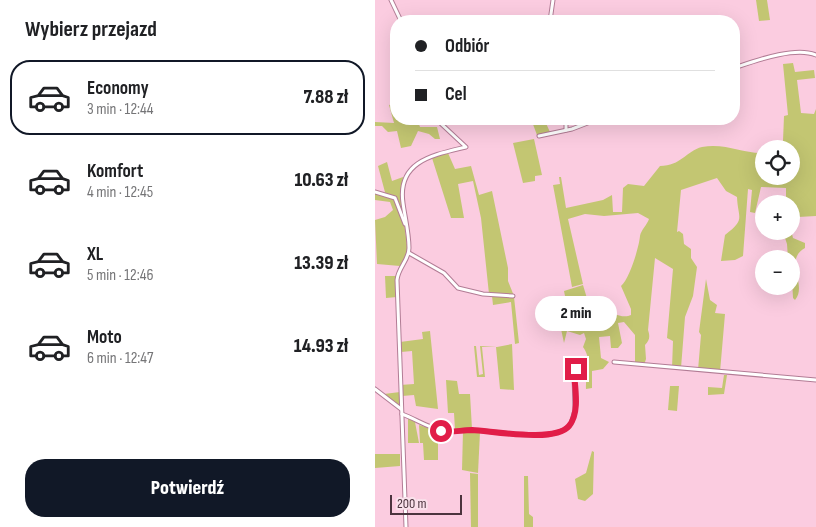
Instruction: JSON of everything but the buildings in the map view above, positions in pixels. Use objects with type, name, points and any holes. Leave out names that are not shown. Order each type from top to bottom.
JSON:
[{"type":"street","points":[[391,0],[398,15]]},
{"type":"street","points":[[552,15],[553,0]]},
{"type":"street","points":[[740,66],[766,58],[800,52],[816,54]]},
{"type":"street","points":[[407,527],[397,280],[398,271],[409,253],[402,192],[405,175],[423,160],[466,147],[442,125]]},
{"type":"street","points":[[566,125],[566,130]]},
{"type":"street","points":[[539,136],[581,125]]},
{"type":"street","points":[[375,192],[395,198],[407,227]]},
{"type":"street","points":[[409,253],[444,273],[458,288],[483,294],[513,296]]},
{"type":"street","points":[[614,362],[816,380]]},
{"type":"street","points":[[401,414],[416,422],[447,432],[471,430],[526,434],[556,433],[571,424],[575,410],[574,373],[576,369]]},
{"type":"street","points":[[375,388],[401,409]]},
{"type":"green space","points":[[756,0],[767,0],[770,20],[759,21]]},
{"type":"green space","points":[[793,63],[795,72],[814,70],[815,78],[797,80],[801,113],[814,114],[816,109],[816,216],[800,217],[800,195],[786,195],[786,188],[761,187],[759,195],[755,195],[755,213],[750,212],[752,190],[748,189],[743,256],[735,260],[721,261],[725,235],[736,225],[739,218],[737,197],[726,191],[717,178],[681,190],[677,232],[679,231],[683,234],[684,244],[691,249],[691,258],[697,267],[693,296],[685,317],[681,368],[672,368],[673,341],[667,338],[673,269],[655,258],[648,330],[649,338],[645,345],[646,359],[644,365],[635,364],[635,335],[624,322],[618,323],[622,343],[618,348],[611,348],[610,336],[599,337],[601,358],[609,362],[603,369],[592,371],[592,388],[586,389],[588,357],[583,347],[586,339],[584,333],[580,335],[567,331],[564,343],[561,329],[556,327],[556,322],[570,321],[564,291],[583,285],[589,305],[602,300],[603,309],[621,316],[631,315],[631,309],[621,286],[631,270],[641,234],[649,219],[638,213],[604,216],[585,214],[568,219],[583,284],[572,287],[553,185],[560,184],[559,177],[561,177],[566,208],[603,200],[612,195],[613,212],[622,212],[623,188],[628,184],[644,186],[660,166],[673,164],[696,149],[719,146],[755,153],[755,185],[800,185],[800,140],[783,140],[784,116],[788,115],[783,64]]},
{"type":"green space","points":[[375,122],[390,123],[390,125],[437,127],[440,139],[435,139],[429,134],[418,131],[411,146],[401,148],[397,131],[388,132],[382,126],[375,126]]},
{"type":"green space","points":[[533,125],[547,125],[550,132],[537,135]]},
{"type":"green space","points":[[534,139],[542,175],[535,176],[535,181],[523,183],[513,143]]},
{"type":"green space","points":[[448,153],[455,169],[471,166],[479,195],[492,191],[508,268],[508,281],[514,296],[489,294],[481,218],[473,181],[458,184],[464,218],[451,218],[432,158]]},
{"type":"green space","points":[[387,162],[392,181],[403,177],[401,200],[408,252],[400,266],[377,264],[375,220],[385,217],[393,210],[390,202],[375,200],[375,193],[386,196],[378,166]]},
{"type":"green space","points":[[786,240],[798,240],[805,243],[805,248],[800,252],[800,250],[787,250]]},
{"type":"green space","points":[[385,276],[396,276],[397,297],[386,298]]},
{"type":"green space","points":[[706,279],[710,300],[717,305],[715,313],[725,314],[720,372],[698,370],[701,335],[699,332]]},
{"type":"green space","points":[[492,296],[514,297],[519,343],[515,344],[511,302],[493,305]]},
{"type":"green space","points":[[430,331],[438,409],[416,406],[414,395],[402,396],[400,407],[384,394],[400,392],[400,385],[414,384],[412,351],[401,352],[400,342],[423,339],[422,332]]},
{"type":"green space","points":[[512,344],[514,390],[500,389],[496,347],[482,347],[485,377],[477,377],[474,346],[476,346],[479,375],[483,374],[480,346],[497,347]]},
{"type":"green space","points":[[724,375],[727,375],[724,394],[708,395],[708,387],[722,388]]},
{"type":"green space","points":[[446,380],[457,381],[459,394],[470,394],[472,429],[455,430],[454,413],[448,413]]},
{"type":"green space","points":[[670,386],[679,386],[677,411],[668,410]]},
{"type":"green space","points":[[408,418],[415,422],[419,443],[408,443]]},
{"type":"green space","points":[[419,425],[438,431],[438,460],[424,460],[423,443],[420,443]]},
{"type":"green space","points":[[463,431],[480,432],[478,473],[462,470]]},
{"type":"green space","points":[[592,451],[594,452],[593,494],[585,501],[578,499],[575,479],[586,473]]},
{"type":"green space","points":[[375,454],[400,454],[400,466],[375,468]]},
{"type":"green space","points":[[470,473],[478,474],[478,527],[471,527]]},
{"type":"green space","points":[[524,476],[528,476],[529,514],[533,517],[533,527],[524,527]]},
{"type":"route","points":[[441,431],[471,430],[515,434],[549,434],[563,431],[571,424],[575,410],[574,373],[576,369]]}]
